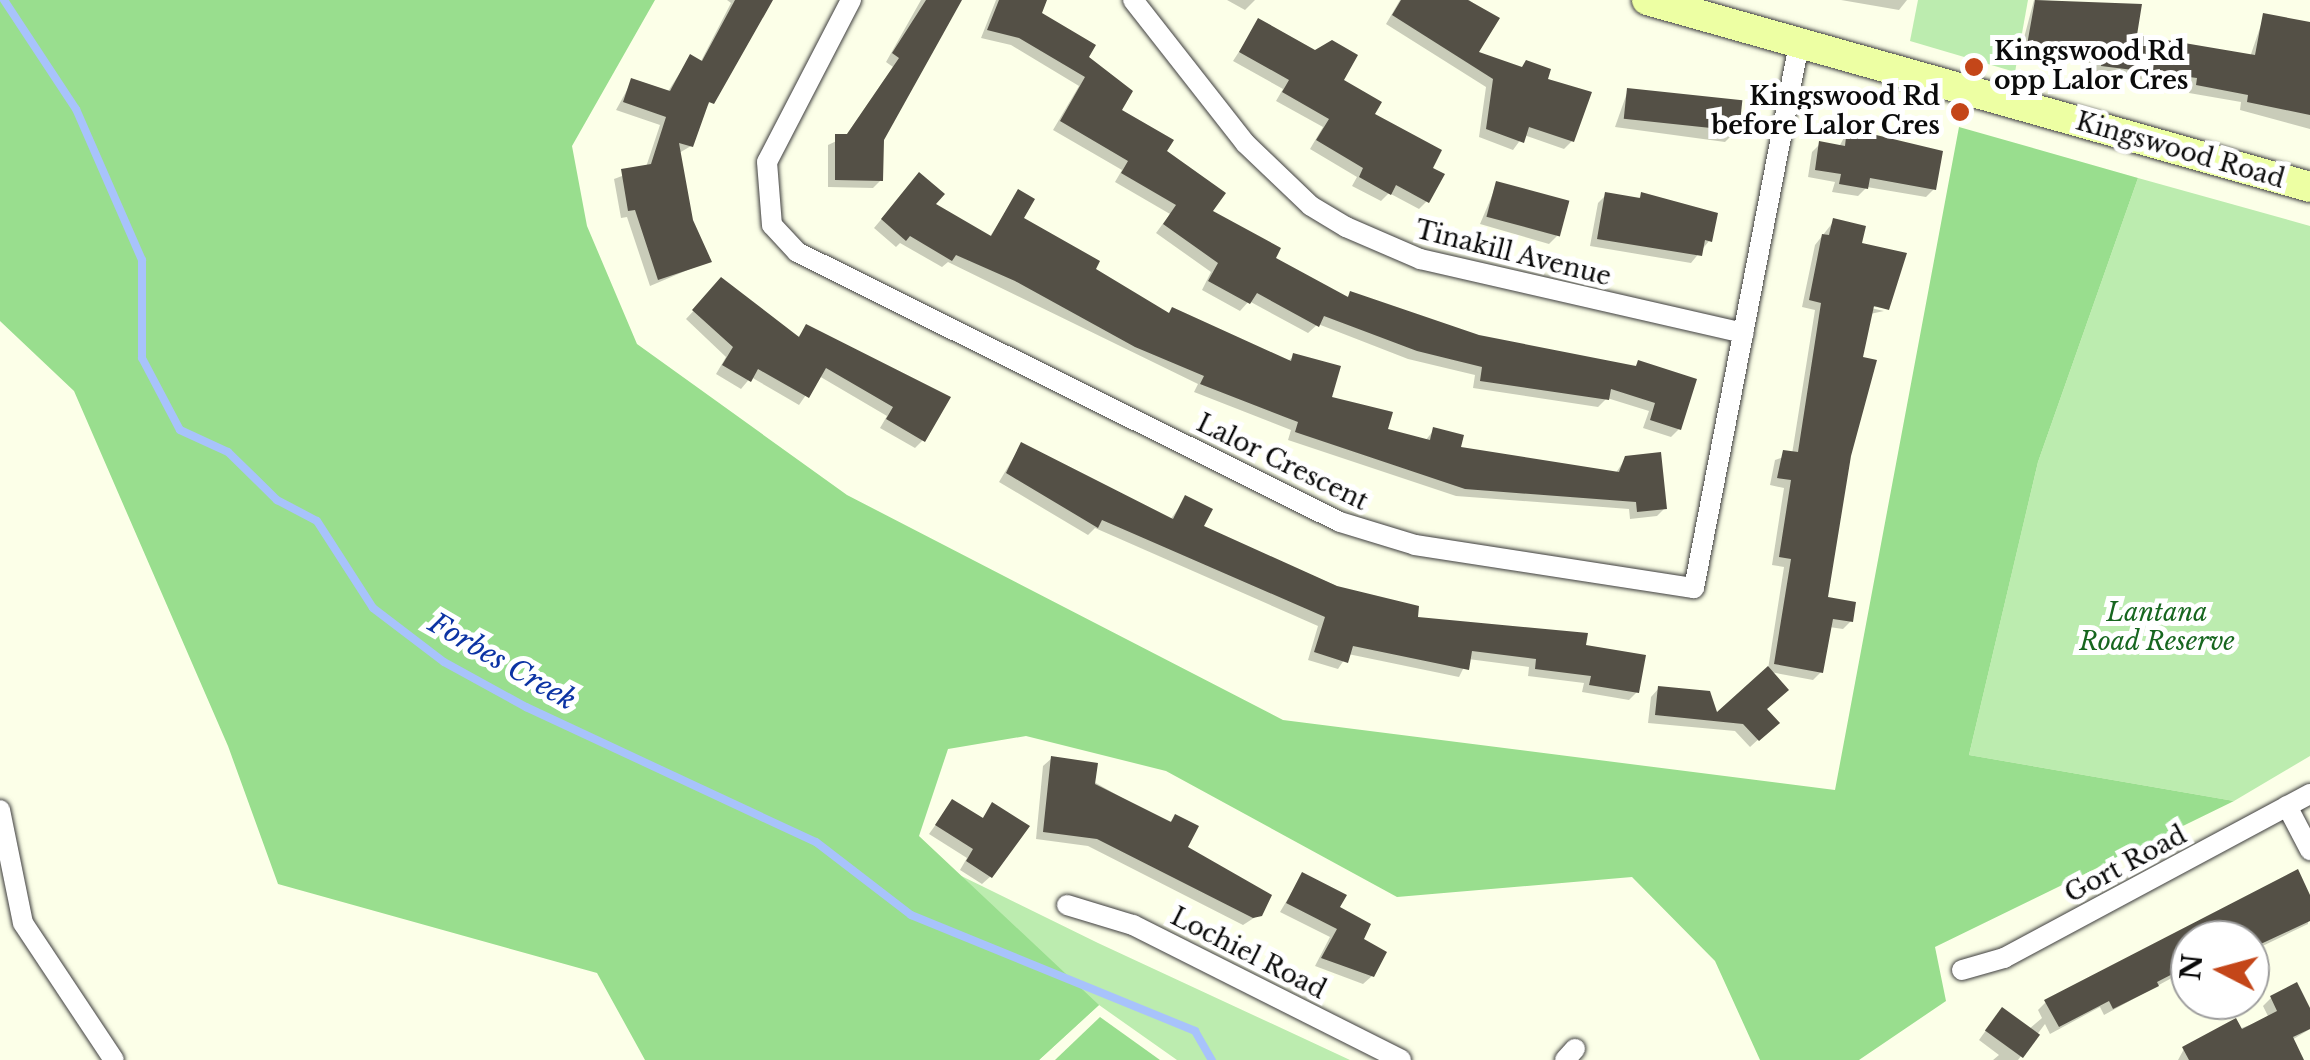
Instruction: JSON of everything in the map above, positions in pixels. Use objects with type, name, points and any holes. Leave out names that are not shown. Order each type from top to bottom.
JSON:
[{"type":"street","name":"Lalor Crescent","points":[[851,0],[767,162],[766,207],[783,238],[797,252],[1340,522],[1415,545],[1694,588],[1799,44]]},
{"type":"street","name":"Tinakill Avenue","points":[[1133,0],[1266,165],[1346,227],[1420,259],[1744,333]]},
{"type":"street","name":"Kingswood Road","points":[[1647,0],[2310,187]]},
{"type":"street","name":"Gort Road","points":[[1962,970],[2004,958],[2310,794]]},
{"type":"street","points":[[2287,806],[2310,850]]},
{"type":"street","points":[[0,810],[7,898],[114,1060]]},
{"type":"street","name":"Lochiel Road","points":[[1067,905],[1133,925],[1401,1060]]},
{"type":"green space","points":[[0,0],[655,0],[572,146],[587,226],[637,344],[847,495],[1283,720],[1835,790],[1959,127],[2138,178],[2038,462],[1969,755],[2234,801],[1935,947],[1946,1001],[1859,1060],[1760,1060],[1715,961],[1632,877],[1397,897],[1166,771],[1026,736],[948,749],[919,836],[1099,1005],[1039,1060],[645,1060],[597,973],[278,884],[228,746],[74,391],[0,321]]},
{"type":"green space","points":[[1918,0],[2028,0],[2015,72],[1910,41]]},
{"type":"green space","name":"Lantana Road Reserve","points":[[2138,178],[2310,226],[2310,756],[2234,801],[1969,755],[2038,462]]},
{"type":"green space","points":[[739,767],[1098,943],[1350,1060],[1177,1060],[1099,1005],[1039,1060],[687,1060]]},
{"type":"green space","points":[[1100,1017],[1160,1060],[1055,1060]]},
{"type":"building","points":[[735,0],[773,0],[714,104],[709,102],[693,147],[679,143],[693,220],[712,262],[658,280],[635,210],[628,211],[621,169],[651,164],[666,117],[623,102],[631,78],[670,91],[690,54],[702,61]]},
{"type":"building","points":[[926,0],[962,0],[884,140],[883,181],[835,180],[835,134],[847,134],[899,58],[892,53]]},
{"type":"building","points":[[999,0],[1047,0],[1042,13],[1096,45],[1089,57],[1133,91],[1122,110],[1174,140],[1167,151],[1226,193],[1213,211],[1281,248],[1276,258],[1348,297],[1350,291],[1479,335],[1636,366],[1638,360],[1697,379],[1681,430],[1650,420],[1655,403],[1611,389],[1609,400],[1480,381],[1482,367],[1417,351],[1324,316],[1319,327],[1257,293],[1250,304],[1208,281],[1218,263],[1163,224],[1176,205],[1121,173],[1128,161],[1060,121],[1085,77],[1019,38],[987,30]]},
{"type":"building","points":[[1401,0],[1468,0],[1500,18],[1479,52],[1522,67],[1526,60],[1551,69],[1548,79],[1592,92],[1574,142],[1529,127],[1524,143],[1486,129],[1493,79],[1392,15]]},
{"type":"building","points":[[2035,0],[2142,4],[2137,35],[2255,55],[2263,13],[2310,22],[2310,115],[2247,102],[2248,95],[2196,85],[2197,78],[2101,66],[2102,59],[2027,45]]},
{"type":"building","points":[[1258,18],[1315,50],[1332,40],[1358,55],[1344,80],[1382,102],[1375,114],[1442,150],[1433,168],[1445,174],[1429,203],[1396,185],[1391,195],[1359,177],[1363,168],[1316,140],[1329,119],[1282,92],[1289,80],[1239,52]]},
{"type":"building","points":[[1627,88],[1742,100],[1739,131],[1624,119]]},
{"type":"building","points":[[1847,128],[1943,151],[1936,190],[1870,178],[1868,189],[1839,184],[1841,174],[1815,170],[1819,141],[1845,146]]},
{"type":"building","points":[[919,172],[945,194],[936,204],[991,236],[1018,189],[1035,199],[1024,218],[1100,261],[1096,269],[1169,313],[1172,307],[1291,361],[1293,353],[1341,366],[1332,397],[1393,412],[1388,429],[1430,440],[1433,427],[1464,435],[1461,447],[1619,472],[1625,456],[1661,452],[1667,509],[1637,512],[1636,502],[1465,489],[1295,432],[1298,422],[1200,384],[1204,376],[1135,347],[1015,281],[956,255],[952,261],[910,236],[906,241],[881,219]]},
{"type":"building","points":[[1496,181],[1569,201],[1560,236],[1486,217]]},
{"type":"building","points":[[1605,192],[1640,198],[1641,192],[1718,213],[1712,242],[1705,240],[1702,256],[1597,239]]},
{"type":"building","points":[[1833,218],[1866,226],[1862,243],[1907,253],[1889,310],[1874,306],[1863,357],[1877,360],[1851,456],[1828,597],[1856,602],[1853,622],[1833,619],[1823,673],[1774,664],[1791,559],[1779,557],[1791,480],[1777,478],[1783,450],[1798,452],[1821,303],[1809,300],[1822,234],[1829,235]]},
{"type":"building","points":[[721,277],[799,337],[806,324],[951,397],[925,442],[886,419],[893,407],[826,368],[809,398],[758,369],[751,382],[722,365],[733,347],[692,310]]},
{"type":"building","points":[[1021,442],[1173,519],[1185,495],[1213,509],[1204,526],[1337,586],[1419,606],[1418,617],[1588,633],[1586,645],[1646,655],[1639,693],[1589,685],[1591,676],[1535,669],[1536,659],[1472,651],[1469,670],[1353,646],[1348,663],[1314,652],[1325,617],[1102,520],[1098,528],[1006,473]]},
{"type":"building","points":[[1768,666],[1789,690],[1767,709],[1780,723],[1759,741],[1743,724],[1655,715],[1658,686],[1710,691],[1717,712]]},
{"type":"building","points":[[1051,756],[1098,763],[1095,784],[1171,822],[1175,814],[1199,826],[1188,847],[1272,895],[1262,916],[1253,918],[1097,839],[1043,832]]},
{"type":"building","points":[[952,799],[983,818],[992,802],[1030,826],[992,878],[966,861],[973,849],[935,825]]},
{"type":"building","points":[[2298,869],[2310,895],[2310,921],[2270,940],[2270,920],[2199,920]]},
{"type":"building","points":[[1302,872],[1347,895],[1340,907],[1371,924],[1364,939],[1387,952],[1374,977],[1321,958],[1337,929],[1286,903]]},
{"type":"building","points":[[2170,935],[2170,975],[2157,982],[2159,986],[2113,1009],[2109,1001],[2059,1027],[2044,1000]]},
{"type":"building","points":[[2297,982],[2310,1008],[2310,1029],[2293,1037],[2304,1060],[2189,1060],[2182,1047],[2232,1020],[2237,1020],[2242,1029],[2260,1020],[2270,1020],[2270,1015],[2277,1011],[2270,996]]},
{"type":"building","points":[[2002,1007],[2040,1035],[2023,1058],[1985,1030]]},
{"type":"waterway","name":"Forbes Creek","points":[[4,0],[76,109],[142,260],[142,358],[180,430],[228,452],[277,500],[317,521],[373,608],[444,662],[526,707],[816,842],[911,915],[1195,1031],[1212,1060]]},
{"type":"place","name":"Kingswood Rd opp Lalor Cres","points":[[1974,67]]},
{"type":"place","name":"Kingswood Rd before Lalor Cres","points":[[1960,112]]}]
